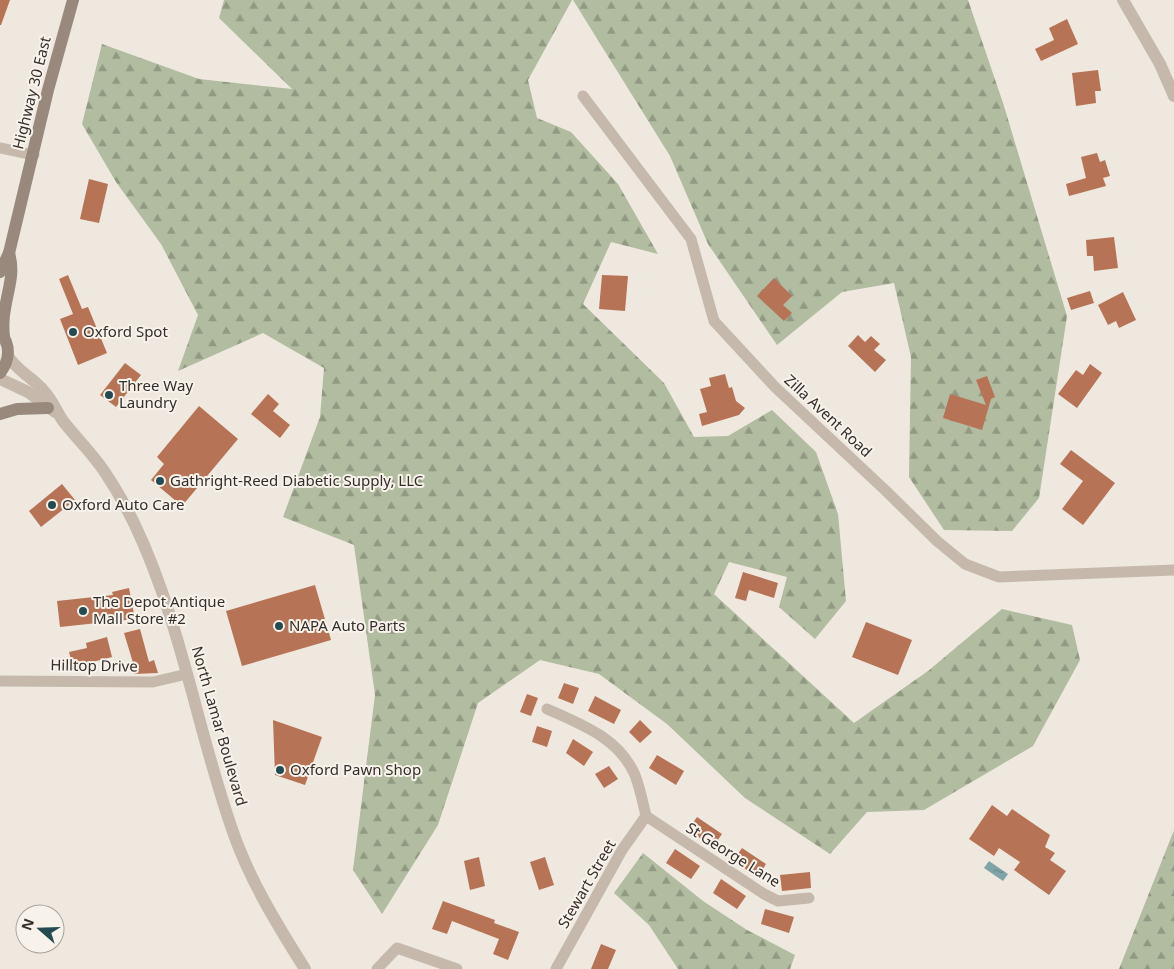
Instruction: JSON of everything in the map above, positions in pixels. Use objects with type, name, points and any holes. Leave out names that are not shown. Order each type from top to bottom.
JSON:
[{"type":"main road","name":"Highway 30 East","points":[[0,272],[9,253],[34,155],[48,90],[73,0]]},
{"type":"main road","name":"Highway 30 East","points":[[8,356],[7,343],[2,335],[12,266],[9,253]]},
{"type":"main road","points":[[0,373],[8,356]]},
{"type":"main road","points":[[0,414],[16,409],[54,412]]},
{"type":"street","points":[[1123,0],[1160,64],[1174,96]]},
{"type":"street","name":"Zilla Avent Road","points":[[584,96],[691,239],[714,321],[775,387],[937,541],[965,564],[999,577],[1174,570]]},
{"type":"street","points":[[0,148],[34,155]]},
{"type":"street","name":"North Lamar Boulevard","points":[[8,356],[19,370],[42,389],[54,403],[54,412]]},
{"type":"street","name":"North Lamar Boulevard","points":[[0,379],[28,392],[54,412],[106,474],[134,523],[160,584],[210,760],[234,834],[260,894],[305,969]]},
{"type":"street","name":"Hilltop Drive","points":[[0,681],[153,682],[187,674]]},
{"type":"street","points":[[547,709],[603,736],[616,748],[626,759],[634,774],[646,816]]},
{"type":"street","name":"St George Lane","points":[[646,816],[764,894],[778,901],[809,898]]},
{"type":"street","name":"Stewart Street","points":[[556,969],[622,850],[646,816]]},
{"type":"street","points":[[377,969],[397,948],[457,969]]},
{"type":"green space","points":[[224,0],[572,0],[528,80],[537,118],[571,132],[618,184],[658,254],[611,242],[583,304],[664,383],[694,437],[728,436],[772,410],[816,452],[838,514],[846,601],[815,639],[779,607],[787,577],[729,562],[714,594],[854,723],[928,671],[1002,609],[1072,625],[1080,660],[1033,746],[924,810],[867,812],[830,854],[745,798],[667,724],[599,674],[540,660],[478,703],[438,825],[382,914],[353,870],[375,695],[354,545],[283,517],[320,417],[324,368],[263,333],[178,371],[198,315],[161,244],[116,182],[82,124],[102,44],[199,79],[292,89],[219,18]]},
{"type":"green space","points":[[573,0],[968,0],[1004,106],[1067,316],[1039,498],[1012,531],[944,530],[909,477],[911,357],[894,283],[842,292],[777,345],[708,244],[670,156]]},
{"type":"green space","points":[[1174,830],[1174,969],[1119,969]]},
{"type":"green space","points":[[643,853],[703,901],[747,930],[795,955],[790,969],[678,969],[649,925],[614,893]]},
{"type":"water","points":[[989,861],[1008,874],[1003,881],[984,868]]},
{"type":"building","points":[[0,0],[10,0],[1,25],[0,25]]},
{"type":"building","points":[[1067,19],[1078,44],[1041,61],[1035,49],[1054,40],[1049,28]]},
{"type":"building","points":[[1098,70],[1101,91],[1095,91],[1096,103],[1076,106],[1072,73]]},
{"type":"building","points":[[1097,153],[1100,162],[1105,160],[1110,176],[1103,178],[1106,186],[1069,196],[1066,184],[1086,178],[1081,157]]},
{"type":"building","points":[[89,179],[108,184],[99,223],[80,219]]},
{"type":"building","points":[[1114,237],[1118,268],[1094,271],[1093,256],[1087,256],[1086,240]]},
{"type":"building","points":[[68,275],[82,309],[88,307],[107,353],[78,365],[60,319],[73,314],[59,279]]},
{"type":"building","points":[[602,275],[628,276],[625,311],[599,309]]},
{"type":"building","points":[[774,278],[792,296],[783,305],[792,313],[784,321],[757,296]]},
{"type":"building","points":[[1090,291],[1094,303],[1071,310],[1067,298]]},
{"type":"building","points":[[1123,292],[1136,320],[1119,328],[1116,321],[1108,325],[1098,305]]},
{"type":"building","points":[[858,335],[865,342],[871,336],[880,344],[874,350],[886,360],[875,372],[848,346]]},
{"type":"building","points":[[125,363],[141,375],[116,407],[100,395]]},
{"type":"building","points":[[1090,364],[1102,373],[1077,408],[1058,394],[1076,370],[1083,375]]},
{"type":"building","points":[[725,374],[729,388],[732,387],[736,401],[745,408],[739,415],[702,426],[699,414],[707,412],[700,389],[711,386],[709,378]]},
{"type":"building","points":[[987,376],[995,397],[991,399],[982,430],[943,418],[950,394],[986,405],[976,380]]},
{"type":"building","points":[[268,394],[279,404],[273,411],[290,425],[280,438],[251,414]]},
{"type":"building","points":[[199,406],[238,439],[182,506],[151,480],[164,464],[157,457]]},
{"type":"building","points":[[1071,450],[1115,483],[1083,525],[1062,509],[1083,481],[1060,464]]},
{"type":"building","name":"Oxford Auto Care","points":[[62,484],[75,500],[41,527],[29,511]]},
{"type":"building","points":[[743,572],[778,583],[774,598],[749,590],[746,601],[735,598]]},
{"type":"building","name":"NAPA Auto Parts","points":[[315,585],[331,640],[242,666],[226,611]]},
{"type":"building","name":"The Depot Antique Mall Store #2","points":[[129,588],[135,619],[60,627],[57,601],[113,595],[112,592]]},
{"type":"building","points":[[866,622],[912,640],[898,675],[852,657]]},
{"type":"building","points":[[140,629],[149,662],[154,660],[158,673],[134,674],[132,667],[134,666],[124,633]]},
{"type":"building","points":[[107,637],[112,657],[73,667],[69,652],[87,648],[86,643]]},
{"type":"building","points":[[564,683],[579,688],[573,704],[558,698]]},
{"type":"building","points":[[527,694],[538,698],[531,716],[520,712]]},
{"type":"building","points":[[595,696],[621,710],[614,724],[588,711]]},
{"type":"building","points":[[273,720],[322,737],[305,785],[275,775]]},
{"type":"building","points":[[640,720],[652,732],[640,743],[629,732]]},
{"type":"building","points":[[537,726],[552,731],[547,747],[532,742]]},
{"type":"building","points":[[573,739],[593,752],[584,766],[566,753]]},
{"type":"building","points":[[657,755],[684,771],[676,785],[649,768]]},
{"type":"building","points":[[609,766],[618,779],[604,788],[595,774]]},
{"type":"building","points":[[992,805],[1007,816],[1012,809],[1050,835],[1045,847],[1055,853],[1050,860],[1066,871],[1049,895],[1014,870],[1020,862],[999,848],[994,856],[969,839]]},
{"type":"building","points":[[697,817],[722,834],[713,847],[688,830]]},
{"type":"building","points":[[742,848],[766,864],[758,877],[733,861]]},
{"type":"building","points":[[675,849],[700,866],[691,879],[666,863]]},
{"type":"building","points":[[479,857],[485,886],[470,890],[464,861]]},
{"type":"building","points":[[545,857],[554,885],[539,890],[530,862]]},
{"type":"building","points":[[810,872],[811,888],[782,891],[780,875]]},
{"type":"building","points":[[721,879],[746,896],[737,909],[713,893]]},
{"type":"building","points":[[443,901],[495,920],[494,923],[519,932],[508,960],[493,954],[499,939],[452,921],[447,934],[432,929]]},
{"type":"building","points":[[765,909],[794,917],[789,933],[761,924]]},
{"type":"building","points":[[601,944],[616,950],[608,969],[591,969]]},
{"type":"place","name":"Oxford Spot","points":[[73,332]]},
{"type":"place","name":"Three Way Laundry","points":[[109,395]]},
{"type":"place","name":"Gathright-Reed Diabetic Supply, LLC","points":[[160,481]]},
{"type":"place","name":"Oxford Auto Care","points":[[52,505]]},
{"type":"place","name":"The Depot Antique Mall Store #2","points":[[83,611]]},
{"type":"place","name":"NAPA Auto Parts","points":[[279,626]]},
{"type":"place","name":"Oxford Pawn Shop","points":[[280,770]]}]
